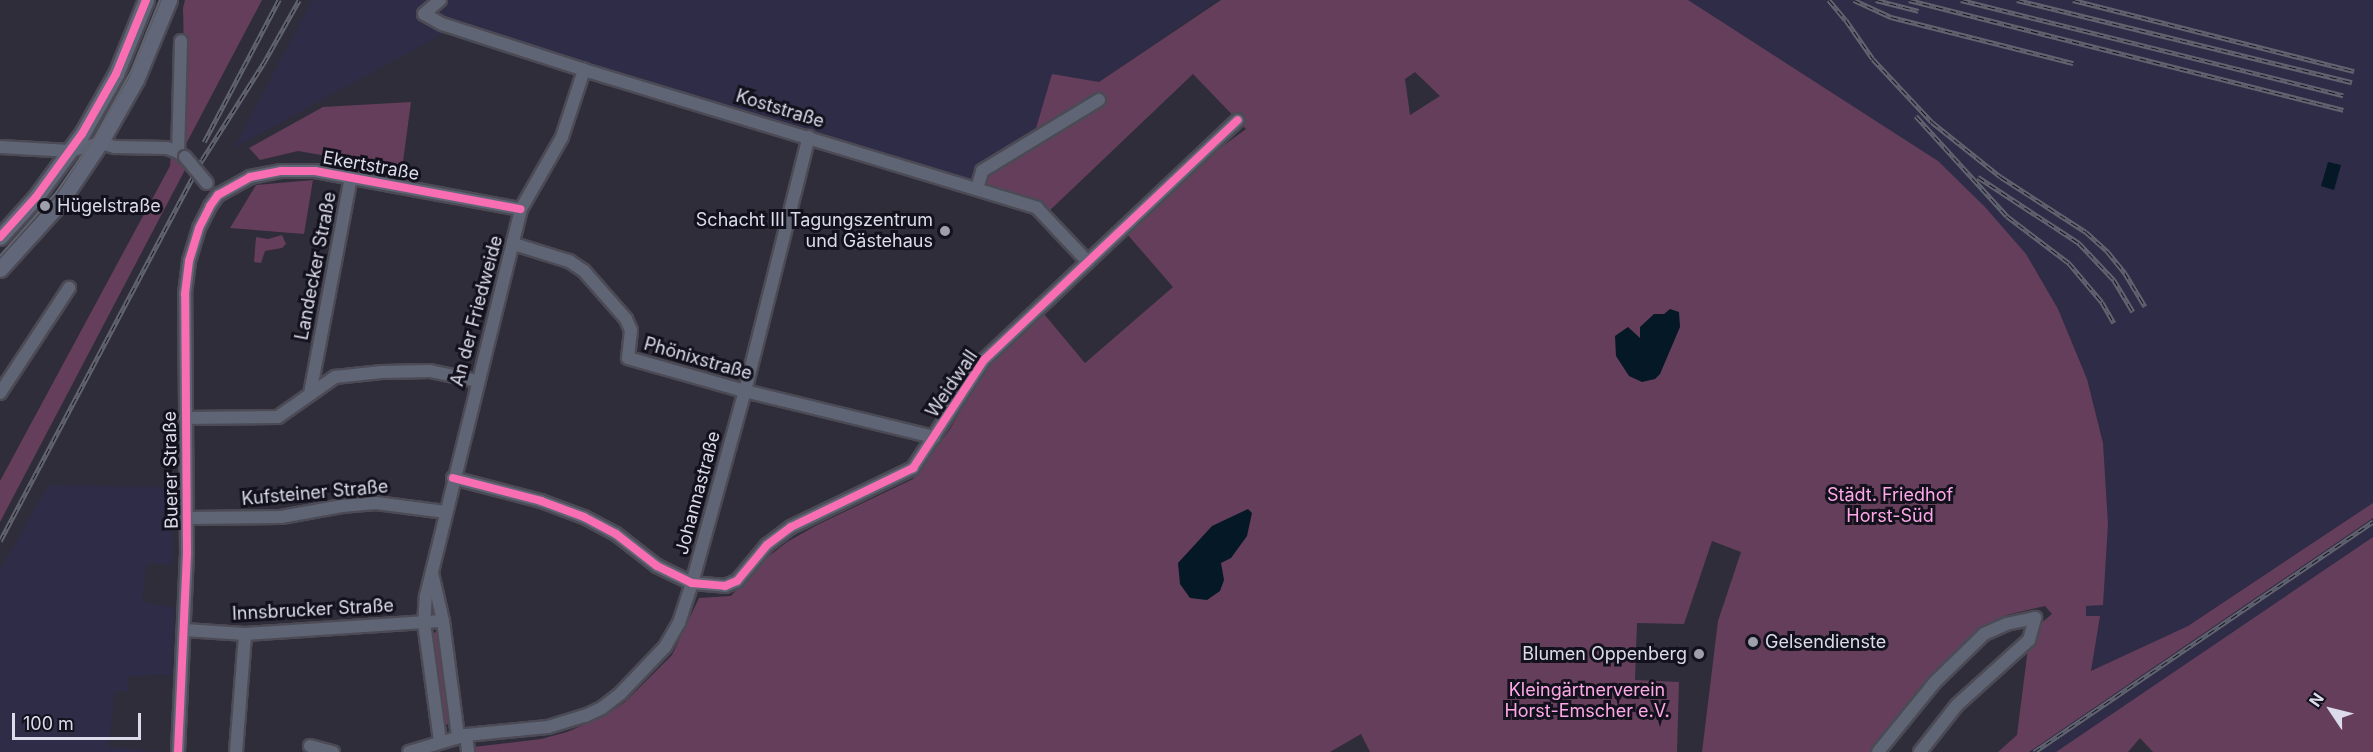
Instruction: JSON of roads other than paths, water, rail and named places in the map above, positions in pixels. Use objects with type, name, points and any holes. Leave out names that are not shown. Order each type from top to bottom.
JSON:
[{"type":"main road","points":[[0,237],[36,197],[70,151],[116,74],[146,0]]},
{"type":"main road","points":[[0,269],[58,204],[100,143],[136,80],[169,0]]},
{"type":"street","name":"Koststraße","points":[[440,0],[424,14],[442,24],[584,70],[809,136],[1037,208],[1088,262]]},
{"type":"street","points":[[181,41],[181,155]]},
{"type":"street","name":"An der Friedweide","points":[[440,741],[424,623],[432,572],[453,478],[521,209],[562,137],[584,70]]},
{"type":"street","points":[[977,189],[982,171],[1099,100]]},
{"type":"street","name":"Weidwall","points":[[692,583],[724,586],[737,581],[767,545],[791,527],[905,474],[919,461],[984,360],[1238,120]]},
{"type":"street","name":"Johannastraße","points":[[409,752],[462,736],[548,727],[570,722],[602,708],[645,670],[665,647],[679,623],[692,583],[745,391],[809,136]]},
{"type":"street","points":[[0,147],[70,151],[100,143],[115,147],[167,148],[181,155],[218,195]]},
{"type":"street","name":"Ekertstraße","points":[[218,195],[250,177],[282,171],[315,171],[521,209]]},
{"type":"street","name":"Landecker Straße","points":[[310,394],[351,177]]},
{"type":"street","name":"Buerer Straße","points":[[178,752],[185,630],[187,518],[185,294],[189,261],[199,228],[218,195]]},
{"type":"street","name":"Phönixstraße","points":[[514,244],[568,261],[584,271],[626,319],[631,330],[628,358],[745,391],[934,437]]},
{"type":"street","points":[[0,393],[69,288]]},
{"type":"street","name":"Landecker Straße","points":[[315,362],[335,378]]},
{"type":"street","points":[[185,418],[278,417],[296,407],[310,394],[335,378],[382,372],[430,371],[477,381]]},
{"type":"street","points":[[453,478],[541,501],[584,517],[616,534],[657,566],[692,583]]},
{"type":"street","name":"Kufsteiner Straße","points":[[187,518],[281,517],[342,506],[376,503],[416,506],[445,512]]},
{"type":"street","name":"An der Friedweide","points":[[432,572],[443,621],[462,736],[468,752]]},
{"type":"street","points":[[1878,752],[1934,683],[1984,634],[2006,624],[2035,618],[2029,640],[1957,705],[1920,752]]},
{"type":"street","name":"Innsbrucker Straße","points":[[185,630],[245,634],[443,621]]},
{"type":"street","points":[[236,752],[245,634]]},
{"type":"street","points":[[310,746],[333,752]]},
{"type":"water","points":[[2328,162],[2341,165],[2334,190],[2321,186]]},
{"type":"water","points":[[1670,309],[1679,312],[1680,327],[1660,374],[1655,379],[1642,382],[1629,376],[1616,356],[1615,336],[1628,327],[1640,338],[1640,327],[1654,314],[1664,314]]},
{"type":"water","points":[[1248,509],[1252,513],[1247,536],[1231,558],[1221,563],[1224,580],[1220,591],[1207,600],[1190,598],[1180,584],[1178,563],[1212,526]]},
{"type":"tram line","points":[[0,256],[56,193],[96,136],[132,70],[160,0]]},
{"type":"railway","points":[[204,142],[279,0]]},
{"type":"railway","points":[[0,541],[202,160],[263,64],[299,0]]},
{"type":"railway","points":[[1829,0],[1873,59],[1932,122],[2001,177],[2086,232],[2108,252],[2125,273],[2145,306]]},
{"type":"railway","points":[[1854,0],[1891,17],[2073,63]]},
{"type":"railway","points":[[1876,0],[1919,11]]},
{"type":"railway","points":[[1909,0],[2343,110]]},
{"type":"railway","points":[[1961,0],[2343,95]]},
{"type":"railway","points":[[2017,0],[2352,82]]},
{"type":"railway","points":[[2073,0],[2354,71]]},
{"type":"railway","points":[[1916,116],[2007,216],[2069,263],[2102,302],[2114,323]]},
{"type":"railway","points":[[1978,177],[2079,243],[2114,280],[2133,312]]},
{"type":"railway","points":[[2034,752],[2373,522]]},
{"type":"place","name":"Hügelstraße","points":[[45,206]]},
{"type":"place","name":"Schacht III Tagungszentrum und Gästehaus","points":[[945,231]]},
{"type":"place","name":"Gelsendienste","points":[[1753,642]]},
{"type":"place","name":"Blumen Oppenberg","points":[[1699,654]]},
{"type":"park label","name":"Städt. Friedhof Horst-Süd","points":[[1890,506]]},
{"type":"park label","name":"Kleingärtnerverein Horst-Emscher e.V.","points":[[1587,701]]}]
